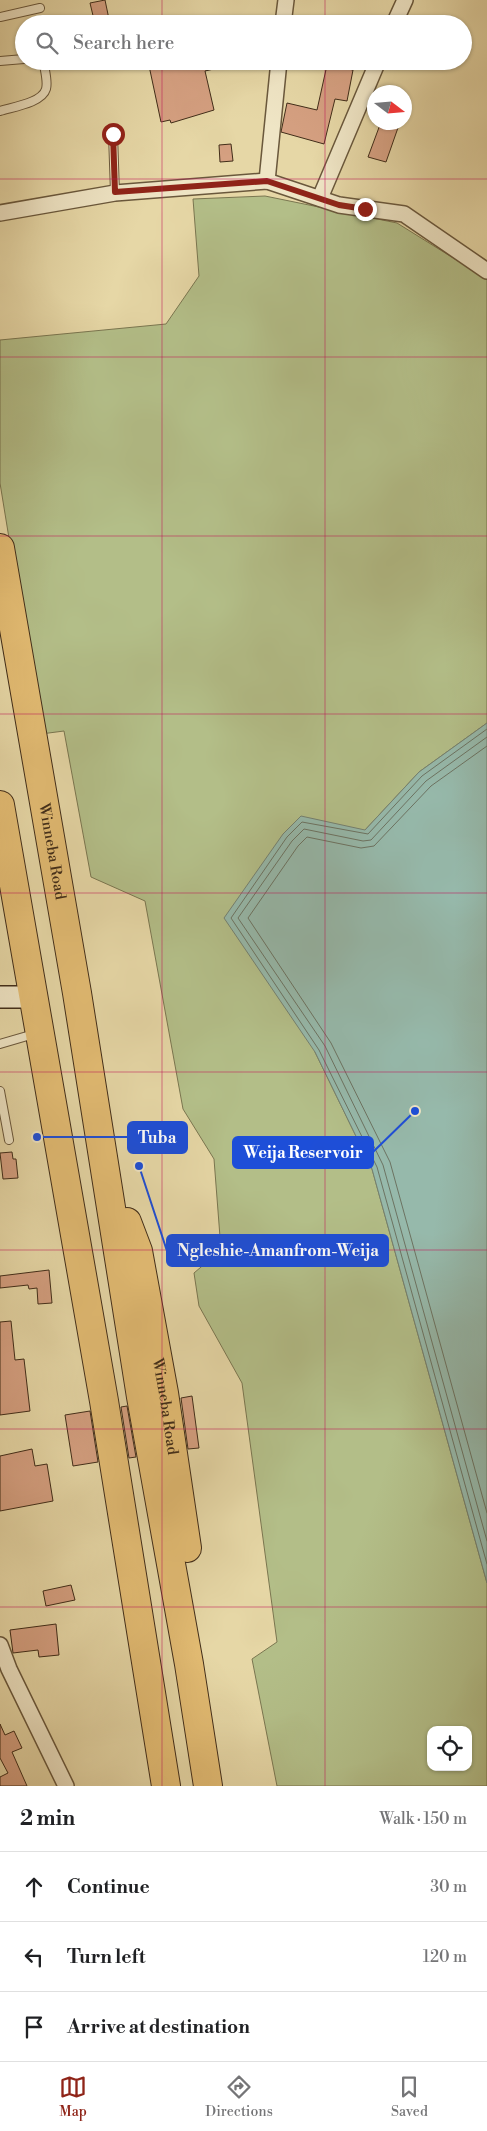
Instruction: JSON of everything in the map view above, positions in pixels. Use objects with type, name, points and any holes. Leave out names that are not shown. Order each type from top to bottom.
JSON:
[{"type":"highway","name":"Winneba Road","points":[[0,548],[103,1155],[126,1244],[143,1339],[186,1604],[189,1664],[208,1786]]},
{"type":"highway","points":[[0,805],[38,1033],[70,1207],[71,1260],[116,1553],[148,1670],[166,1786]]},
{"type":"highway","points":[[157,1728],[197,1723]]},
{"type":"street","points":[[284,15],[286,0]]},
{"type":"street","points":[[398,15],[404,0]]},
{"type":"street","points":[[267,181],[278,70]]},
{"type":"street","points":[[320,198],[374,70]]},
{"type":"street","points":[[0,213],[115,192],[267,181],[339,205],[404,214],[487,271]]},
{"type":"street","points":[[0,997],[32,997]]},
{"type":"street","points":[[0,1645],[9,1669],[66,1786]]},
{"type":"lane","points":[[0,17],[40,8]]},
{"type":"lane","points":[[0,61],[15,60]]},
{"type":"lane","points":[[0,111],[36,100],[43,94],[47,88],[45,70]]},
{"type":"lane","points":[[113,134],[115,192]]},
{"type":"lane","points":[[0,1044],[38,1033]]},
{"type":"lane","points":[[0,1091],[8,1140]]},
{"type":"green space","points":[[265,196],[397,223],[487,279],[487,723],[419,772],[365,830],[315,1052],[372,1169],[487,1583],[487,1786],[277,1786],[252,1659],[277,1642],[242,1383],[199,1306],[194,1273],[221,1250],[214,1159],[183,1109],[145,901],[91,877],[64,731],[41,734],[0,483],[0,340],[166,324],[199,276],[193,199]]},
{"type":"water","points":[[487,723],[487,1583],[372,1169],[315,1052],[224,918],[283,834],[301,816],[365,830],[419,772]]},
{"type":"building","points":[[105,0],[108,15],[93,15],[90,3]]},
{"type":"building","points":[[150,70],[209,70],[205,71],[214,110],[171,123],[170,120],[161,122]]},
{"type":"building","points":[[326,70],[353,70],[347,101],[335,99],[324,144],[281,132],[287,103],[317,110]]},
{"type":"building","points":[[378,130],[397,130],[386,162],[368,157]]},
{"type":"building","points":[[231,144],[233,161],[220,162],[219,145]]},
{"type":"building","points":[[12,1152],[13,1159],[16,1159],[18,1178],[3,1179],[0,1153]]},
{"type":"building","points":[[49,1270],[52,1303],[38,1304],[37,1288],[29,1289],[28,1285],[0,1288],[0,1276]]},
{"type":"building","points":[[11,1321],[15,1360],[24,1359],[30,1411],[0,1415],[0,1322]]},
{"type":"building","points":[[192,1396],[199,1448],[188,1449],[181,1398]]},
{"type":"building","points":[[127,1406],[136,1457],[129,1458],[121,1407]]},
{"type":"building","points":[[90,1411],[98,1462],[73,1466],[65,1415]]},
{"type":"building","points":[[32,1449],[35,1466],[47,1464],[53,1501],[0,1511],[0,1456]]},
{"type":"building","points":[[71,1585],[75,1600],[46,1606],[43,1591]]},
{"type":"building","points":[[56,1624],[59,1655],[39,1657],[38,1650],[13,1653],[10,1630]]},
{"type":"building","points":[[0,1724],[5,1735],[14,1731],[22,1748],[12,1752],[27,1786],[0,1786],[0,1777],[8,1773],[0,1758]]},
{"type":"place","name":"Weija Reservoir","points":[[415,1111]]},
{"type":"place","name":"Tuba","points":[[37,1137]]},
{"type":"place","name":"Ngleshie-Amanfrom-Weija","points":[[139,1166]]},
{"type":"route","points":[[113,134],[115,192],[267,181],[339,205],[365,209]]}]
